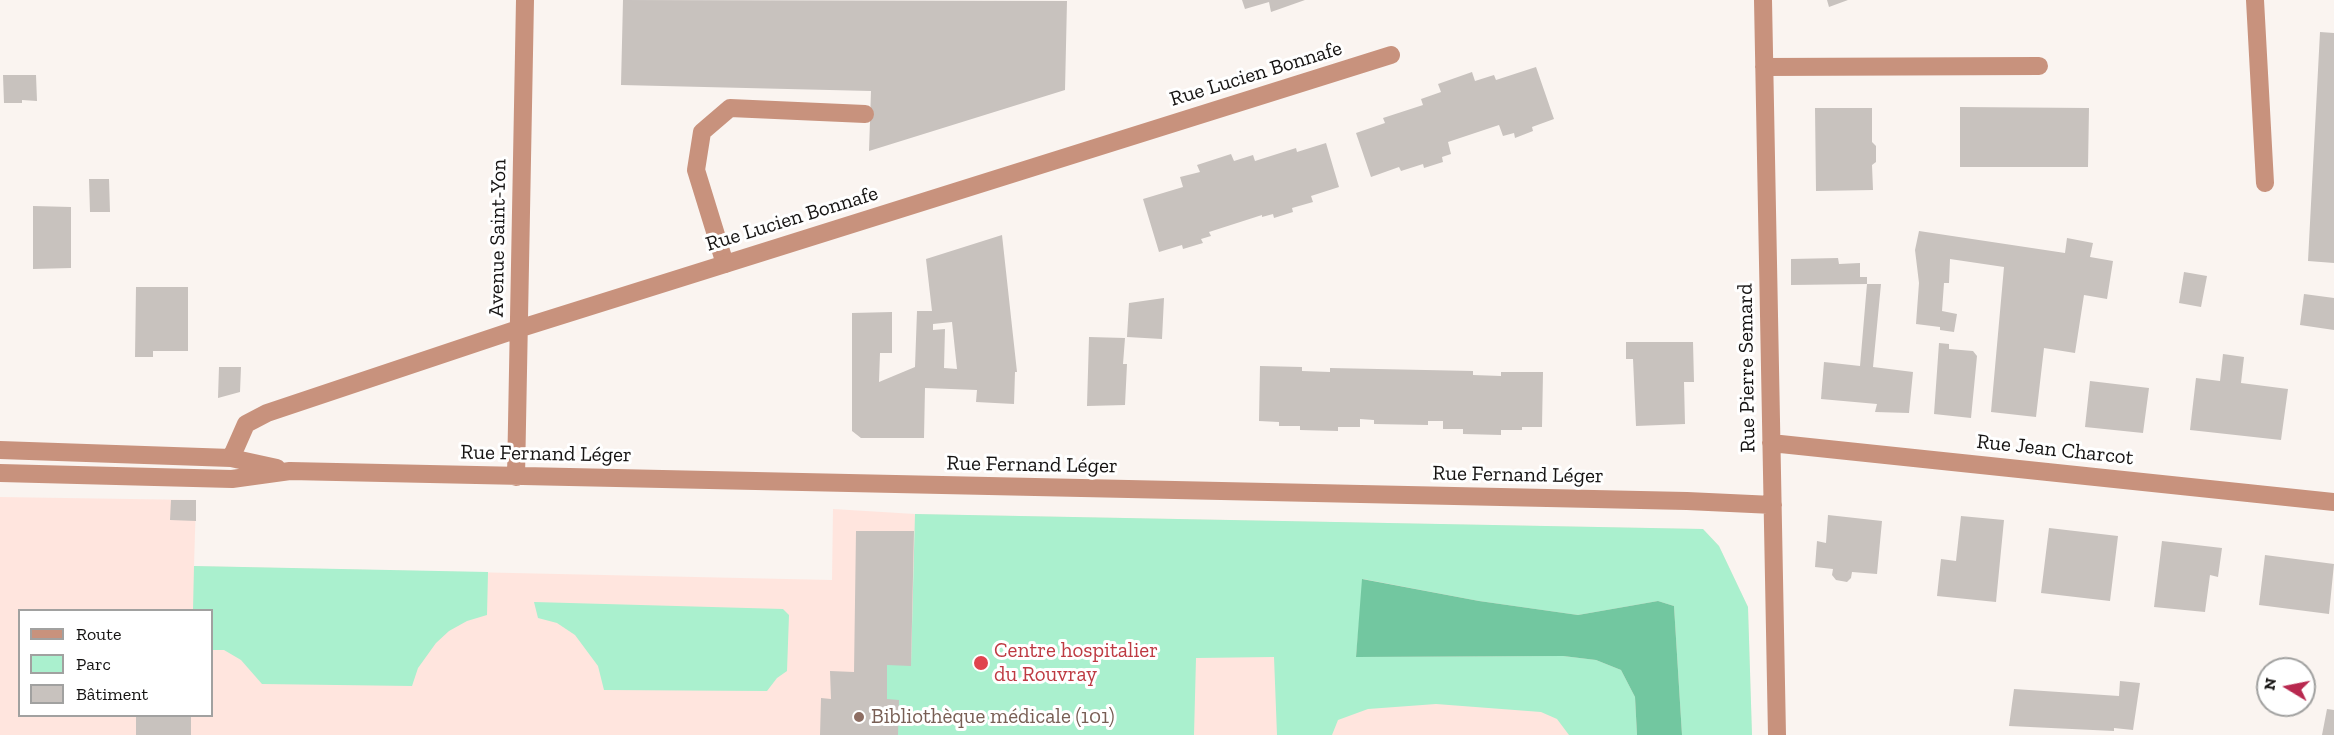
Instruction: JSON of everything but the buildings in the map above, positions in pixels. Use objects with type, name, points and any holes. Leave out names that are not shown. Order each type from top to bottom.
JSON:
[{"type":"street","name":"Avenue Saint-Yon","points":[[516,477],[525,0]]},
{"type":"street","name":"Rue Pierre Semard","points":[[1762,0],[1777,735]]},
{"type":"street","points":[[2255,0],[2265,183]]},
{"type":"street","name":"Rue Lucien Bonnafe","points":[[231,458],[246,424],[267,413],[518,329],[1391,55]]},
{"type":"street","points":[[1764,67],[2039,66]]},
{"type":"street","points":[[725,264],[696,170],[702,132],[730,108],[865,114]]},
{"type":"street","name":"Rue Jean Charcot","points":[[1772,442],[2334,502]]},
{"type":"street","name":"Rue Fernand Léger","points":[[0,450],[231,458],[290,471]]},
{"type":"street","name":"Rue Fernand Léger","points":[[0,473],[231,479],[290,471],[1773,505]]},
{"type":"shaded area","name":"Centre hospitalier du Rouvray","points":[[0,497],[196,500],[194,566],[832,580],[833,509],[915,514],[1703,529],[1719,546],[1748,607],[1752,735],[0,735]]},
{"type":"green space","points":[[915,514],[1703,529],[1719,546],[1748,607],[1752,735],[1682,735],[1674,606],[1658,601],[1578,615],[1479,601],[1363,579],[1356,657],[1563,656],[1596,660],[1621,670],[1635,697],[1637,735],[1569,735],[1557,719],[1541,712],[1436,704],[1368,709],[1338,720],[1332,735],[1277,735],[1274,657],[1196,658],[1194,735],[898,735],[887,699],[887,665],[911,665]]},
{"type":"green space","points":[[194,566],[488,572],[487,615],[467,621],[449,631],[436,643],[418,668],[412,686],[262,684],[241,660],[224,650],[213,650],[213,609],[193,609]]},
{"type":"green space","points":[[1362,579],[1479,601],[1578,615],[1658,601],[1674,606],[1682,735],[1637,735],[1635,697],[1621,670],[1596,660],[1563,656],[1356,657]]},
{"type":"green space","points":[[534,602],[783,609],[789,615],[787,671],[777,678],[767,691],[604,690],[598,666],[575,635],[557,623],[538,618]]},
{"type":"place","name":"Centre hospitalier du Rouvray","points":[[981,663]]},
{"type":"place","name":"Bibliothèque médicale (101)","points":[[859,717]]}]
